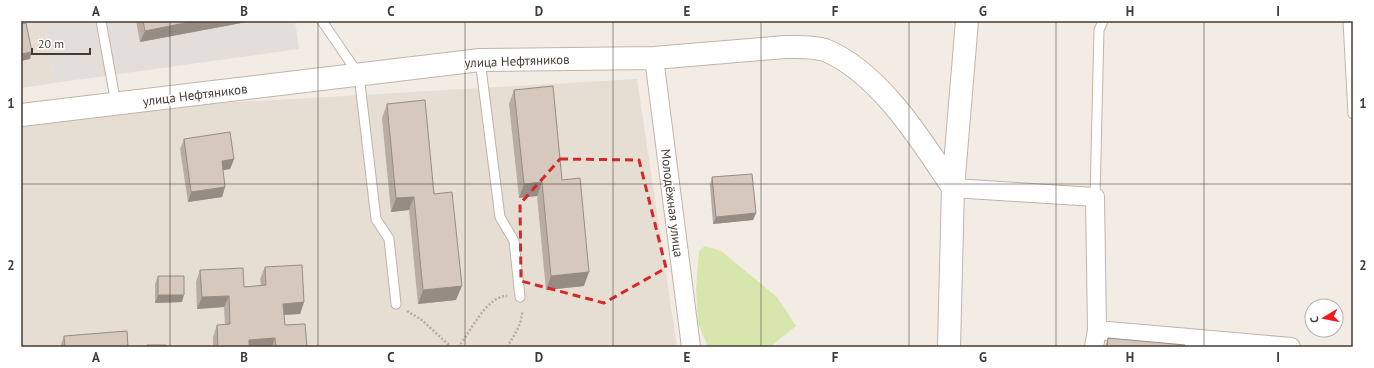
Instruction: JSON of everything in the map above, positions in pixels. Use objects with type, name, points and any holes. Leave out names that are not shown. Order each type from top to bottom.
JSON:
[{"type":"street","points":[[949,347],[953,188],[967,21]]},
{"type":"street","name":"улица Нефтяников","points":[[21,115],[480,60],[654,58],[785,47],[806,47],[823,50],[843,59],[879,90],[908,123],[953,188]]},
{"type":"street","name":"Молодёжная улица","points":[[654,58],[691,347]]},
{"type":"street","points":[[953,188],[1095,197],[1095,338],[1291,347]]},
{"type":"lane","points":[[101,21],[116,104]]},
{"type":"lane","points":[[322,21],[359,75],[376,219],[389,239],[396,304]]},
{"type":"lane","points":[[1095,197],[1099,30],[1103,21]]},
{"type":"lane","points":[[1348,21],[1353,114]]},
{"type":"lane","points":[[480,60],[500,217],[514,241],[520,297]]},
{"type":"path","points":[[458,347],[487,304],[502,296],[520,297],[522,315],[507,347]]},
{"type":"path","points":[[396,304],[422,320],[451,347]]},
{"type":"highlighted area","points":[[560,159],[639,160],[666,268],[604,303],[521,281],[520,204]]},
{"type":"shaded area","points":[[21,21],[44,21],[54,83],[21,88]]},
{"type":"shaded area","points":[[44,21],[295,21],[299,49],[54,83]]},
{"type":"shaded area","points":[[637,79],[677,347],[21,347],[21,120],[118,109]]},
{"type":"green space","points":[[705,246],[721,251],[777,297],[796,326],[770,347],[708,347],[698,323],[696,289],[699,251]]},
{"type":"building","points":[[143,21],[195,21],[145,31]]},
{"type":"building","points":[[26,23],[32,52],[21,54],[21,24]]},
{"type":"building","points":[[553,86],[562,180],[580,178],[589,272],[551,276],[542,182],[524,184],[514,90]]},
{"type":"building","points":[[425,100],[434,194],[452,192],[462,286],[423,290],[414,197],[396,198],[387,104]]},
{"type":"building","points":[[230,132],[234,159],[222,161],[225,187],[191,192],[184,139]]},
{"type":"building","points":[[752,174],[756,213],[716,217],[712,177]]},
{"type":"building","points":[[302,265],[304,302],[283,304],[285,325],[305,324],[307,347],[276,347],[275,338],[249,340],[249,347],[218,347],[217,325],[230,324],[229,296],[202,297],[200,270],[243,268],[244,287],[266,285],[265,267]]},
{"type":"building","points":[[158,276],[184,276],[184,295],[158,295]]},
{"type":"building","points":[[127,331],[128,347],[65,347],[64,336]]},
{"type":"building","points":[[1108,338],[1185,345],[1185,347],[1107,347]]},
{"type":"building","points":[[147,345],[166,345],[166,347],[147,347]]}]
